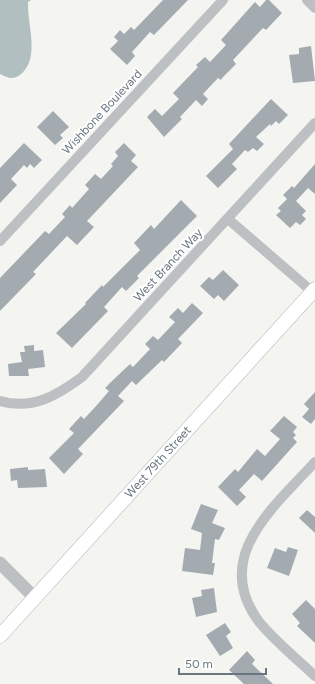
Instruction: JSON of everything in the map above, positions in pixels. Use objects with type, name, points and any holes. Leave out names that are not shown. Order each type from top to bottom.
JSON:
[{"type":"main road","name":"West 79th Street","points":[[0,636],[314,291]]},
{"type":"street","name":"Wishbone Boulevard","points":[[0,241],[223,0]]},
{"type":"street","points":[[307,0],[315,8]]},
{"type":"street","name":"West Branch Way","points":[[0,401],[25,404],[55,397],[82,377],[315,123]]},
{"type":"street","points":[[228,219],[314,291]]},
{"type":"street","points":[[315,462],[254,531],[244,556],[243,578],[249,604],[260,622],[315,676]]},
{"type":"street","points":[[0,563],[35,598]]},
{"type":"shaded area","points":[[0,0],[31,0],[28,2],[32,41],[30,60],[26,68],[15,78],[0,74]]},
{"type":"building","points":[[163,0],[188,0],[154,35],[150,32],[132,52],[135,56],[127,65],[110,49],[118,41],[114,37],[120,30],[124,34],[131,27],[134,30]]},
{"type":"building","points":[[266,0],[269,0],[282,13],[266,30],[263,28],[233,60],[236,64],[221,80],[218,78],[203,94],[208,99],[202,106],[196,100],[180,117],[182,119],[164,137],[147,117],[155,109],[162,116],[179,99],[173,93],[198,67],[196,65],[205,57],[210,62],[226,45],[221,40],[255,2],[260,7]]},
{"type":"building","points":[[311,46],[315,81],[293,83],[289,55],[299,54],[299,48]]},
{"type":"building","points":[[271,99],[288,115],[279,124],[276,121],[271,126],[270,124],[256,137],[264,144],[257,151],[253,148],[248,152],[245,150],[232,164],[237,169],[218,188],[206,176],[233,149],[229,144]]},
{"type":"building","points":[[53,111],[69,127],[60,135],[63,138],[55,145],[37,127]]},
{"type":"building","points":[[24,143],[42,160],[34,168],[30,164],[27,168],[24,165],[11,179],[17,185],[0,203],[0,168]]},
{"type":"building","points":[[124,143],[136,155],[131,161],[138,167],[87,221],[94,227],[77,245],[67,236],[33,272],[36,274],[0,311],[0,278],[45,231],[49,234],[65,217],[62,214],[70,205],[72,208],[89,189],[85,185],[95,174],[101,179],[113,166],[111,164],[118,156],[115,152]]},
{"type":"building","points":[[315,164],[315,194],[308,188],[296,201],[306,211],[302,215],[306,219],[300,225],[296,222],[290,228],[276,215],[281,211],[278,208],[287,199],[283,195],[292,186],[294,188]]},
{"type":"building","points":[[181,200],[197,216],[137,276],[139,278],[126,291],[122,287],[104,307],[108,311],[72,348],[56,333],[86,304],[85,303],[102,285],[103,287],[140,250],[134,243],[151,225],[154,229]]},
{"type":"building","points":[[223,270],[239,285],[224,301],[218,295],[214,299],[200,286],[209,277],[213,280]]},
{"type":"building","points":[[192,303],[203,313],[178,339],[182,343],[164,362],[162,360],[136,385],[132,381],[118,396],[124,401],[78,449],[83,454],[64,474],[49,458],[74,433],[69,429],[81,416],[84,419],[97,405],[109,391],[105,388],[112,381],[130,364],[133,367],[150,349],[145,344],[153,336],[158,340],[175,322],[169,317],[178,308],[183,313]]},
{"type":"building","points":[[34,345],[34,351],[43,350],[45,367],[28,369],[29,376],[9,376],[8,364],[22,362],[20,352],[25,352],[24,346]]},
{"type":"building","points":[[315,392],[315,419],[311,424],[302,417],[309,409],[304,404]]},
{"type":"building","points":[[284,416],[297,427],[293,432],[296,435],[293,438],[297,442],[262,481],[254,474],[239,490],[246,497],[237,506],[218,487],[235,469],[238,472],[257,449],[265,456],[280,439],[270,431]]},
{"type":"building","points":[[28,467],[28,470],[45,469],[47,487],[18,488],[17,480],[11,481],[10,469]]},
{"type":"building","points":[[201,504],[218,510],[212,523],[225,528],[219,540],[215,539],[212,563],[215,563],[213,575],[182,571],[185,548],[200,550],[202,533],[191,529]]},
{"type":"building","points":[[307,510],[315,517],[315,533],[299,518]]},
{"type":"building","points":[[288,547],[298,550],[289,576],[267,568],[275,548],[286,552]]},
{"type":"building","points":[[214,588],[217,612],[196,617],[192,598],[202,596],[201,590]]},
{"type":"building","points":[[306,600],[315,609],[315,643],[297,626],[300,623],[292,614]]},
{"type":"building","points":[[225,623],[231,632],[226,636],[233,648],[220,656],[206,635]]},
{"type":"building","points":[[247,651],[255,660],[252,664],[273,684],[244,684],[229,670]]}]
